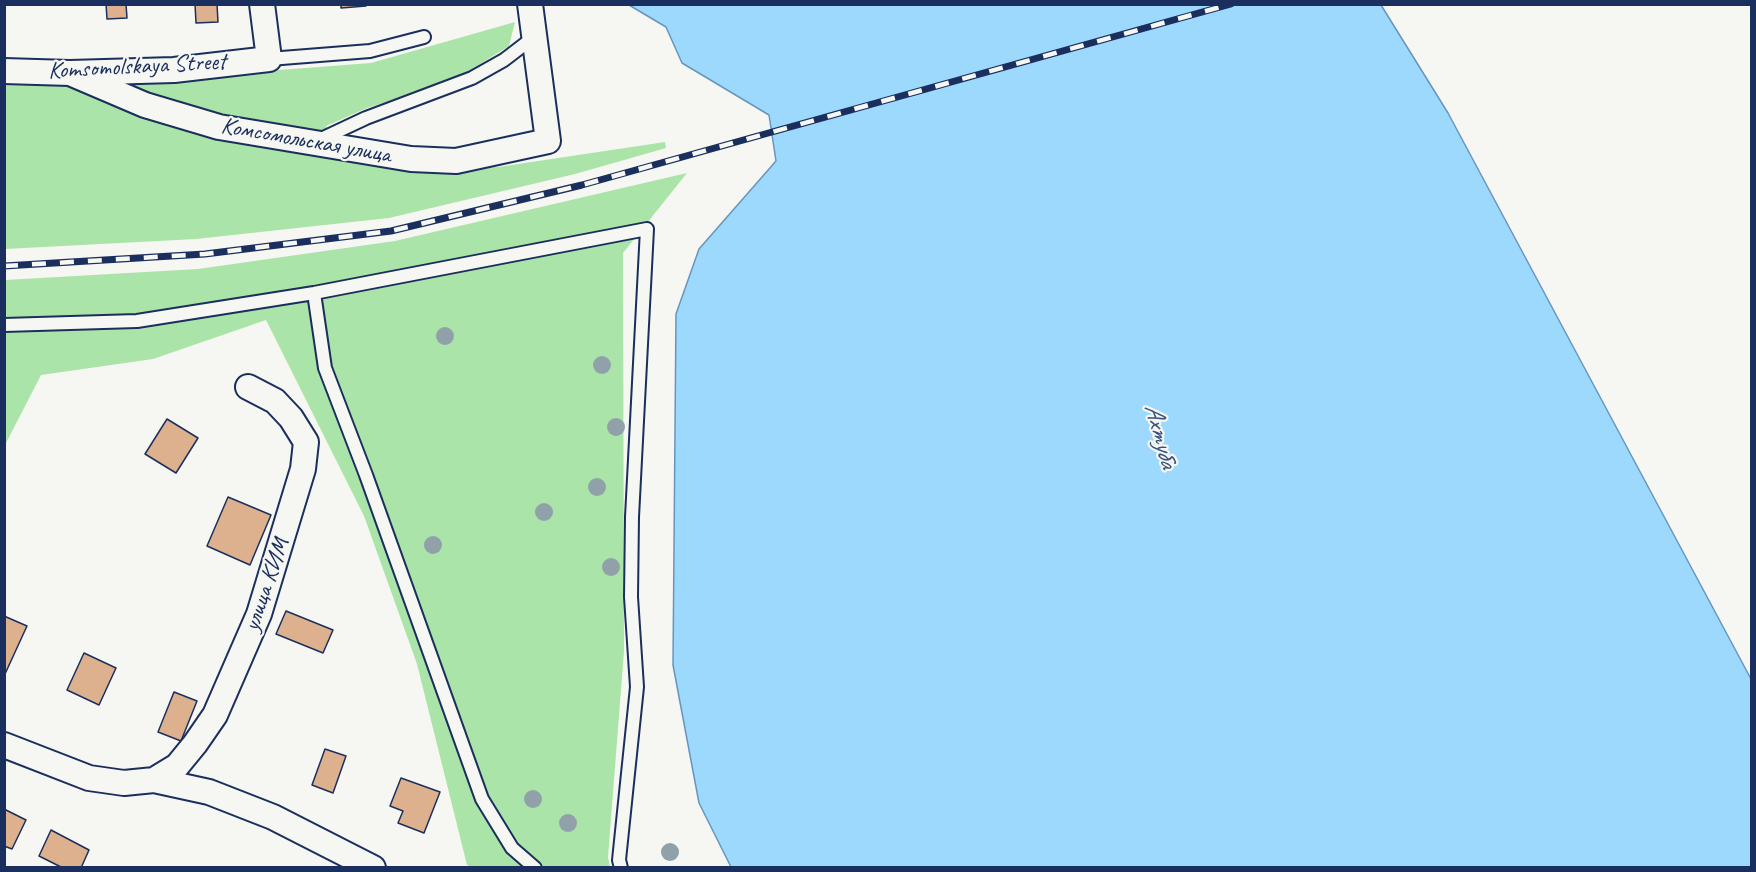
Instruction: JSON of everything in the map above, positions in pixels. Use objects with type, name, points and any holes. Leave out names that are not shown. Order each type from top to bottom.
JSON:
[{"type":"street","points":[[262,4],[269,59]]},
{"type":"street","points":[[530,4],[534,38]]},
{"type":"street","name":"Комсомольская улица","points":[[70,73],[145,105],[219,127],[411,159],[456,161],[548,141],[534,38]]},
{"type":"street","name":"Komsomolskaya Street","points":[[4,70],[70,73],[174,70],[269,59]]},
{"type":"street","name":"улица КИМ","points":[[154,780],[177,766],[215,715],[259,614],[303,469],[306,442],[291,418],[275,401],[248,387]]},
{"type":"street","name":"улица КИМ","points":[[6,749],[89,778],[124,783],[154,780],[209,792],[273,816],[373,867]]},
{"type":"lane","points":[[269,59],[370,51],[424,37]]},
{"type":"lane","points":[[313,143],[366,118],[472,78],[504,60],[534,38]]},
{"type":"lane","points":[[4,325],[137,321],[314,293],[647,229],[632,517],[631,597],[637,687],[619,860],[621,867]]},
{"type":"lane","points":[[314,293],[326,368],[482,799],[512,848],[536,867]]},
{"type":"green space","points":[[515,22],[509,46],[467,72],[414,93],[367,108],[326,126],[342,157],[391,169],[498,167],[665,142],[666,148],[575,174],[389,218],[196,239],[5,249],[5,83],[68,86],[371,63]]},
{"type":"green space","points":[[687,173],[623,253],[624,651],[608,857],[610,867],[474,868],[467,865],[417,664],[364,516],[266,320],[153,359],[41,375],[5,445],[5,280],[198,269],[395,241]]},
{"type":"water","name":"Ахтуба","points":[[629,5],[1381,5],[1448,113],[1751,679],[1751,867],[731,867],[699,803],[673,665],[676,314],[699,249],[776,161],[769,115],[682,63],[666,27]]},
{"type":"building","points":[[106,4],[126,4],[127,18],[107,19]]},
{"type":"building","points":[[195,4],[217,4],[218,22],[196,23]]},
{"type":"building","points":[[341,4],[366,4],[366,6],[341,8]]},
{"type":"building","points":[[167,419],[198,438],[176,473],[145,454]]},
{"type":"building","points":[[228,497],[271,515],[250,565],[207,546]]},
{"type":"building","points":[[286,611],[333,630],[323,653],[276,634]]},
{"type":"building","points":[[4,616],[27,626],[5,674],[4,674]]},
{"type":"building","points":[[84,653],[116,668],[99,705],[67,690]]},
{"type":"building","points":[[174,692],[197,701],[181,741],[158,732]]},
{"type":"building","points":[[325,749],[346,756],[333,793],[312,785]]},
{"type":"building","points":[[401,778],[440,792],[424,833],[398,823],[403,811],[390,806]]},
{"type":"building","points":[[4,809],[26,820],[12,849],[4,846]]},
{"type":"building","points":[[51,830],[89,850],[81,868],[63,868],[39,856]]},
{"type":"railway","points":[[4,266],[205,254],[391,231],[582,185],[1231,4]]}]
